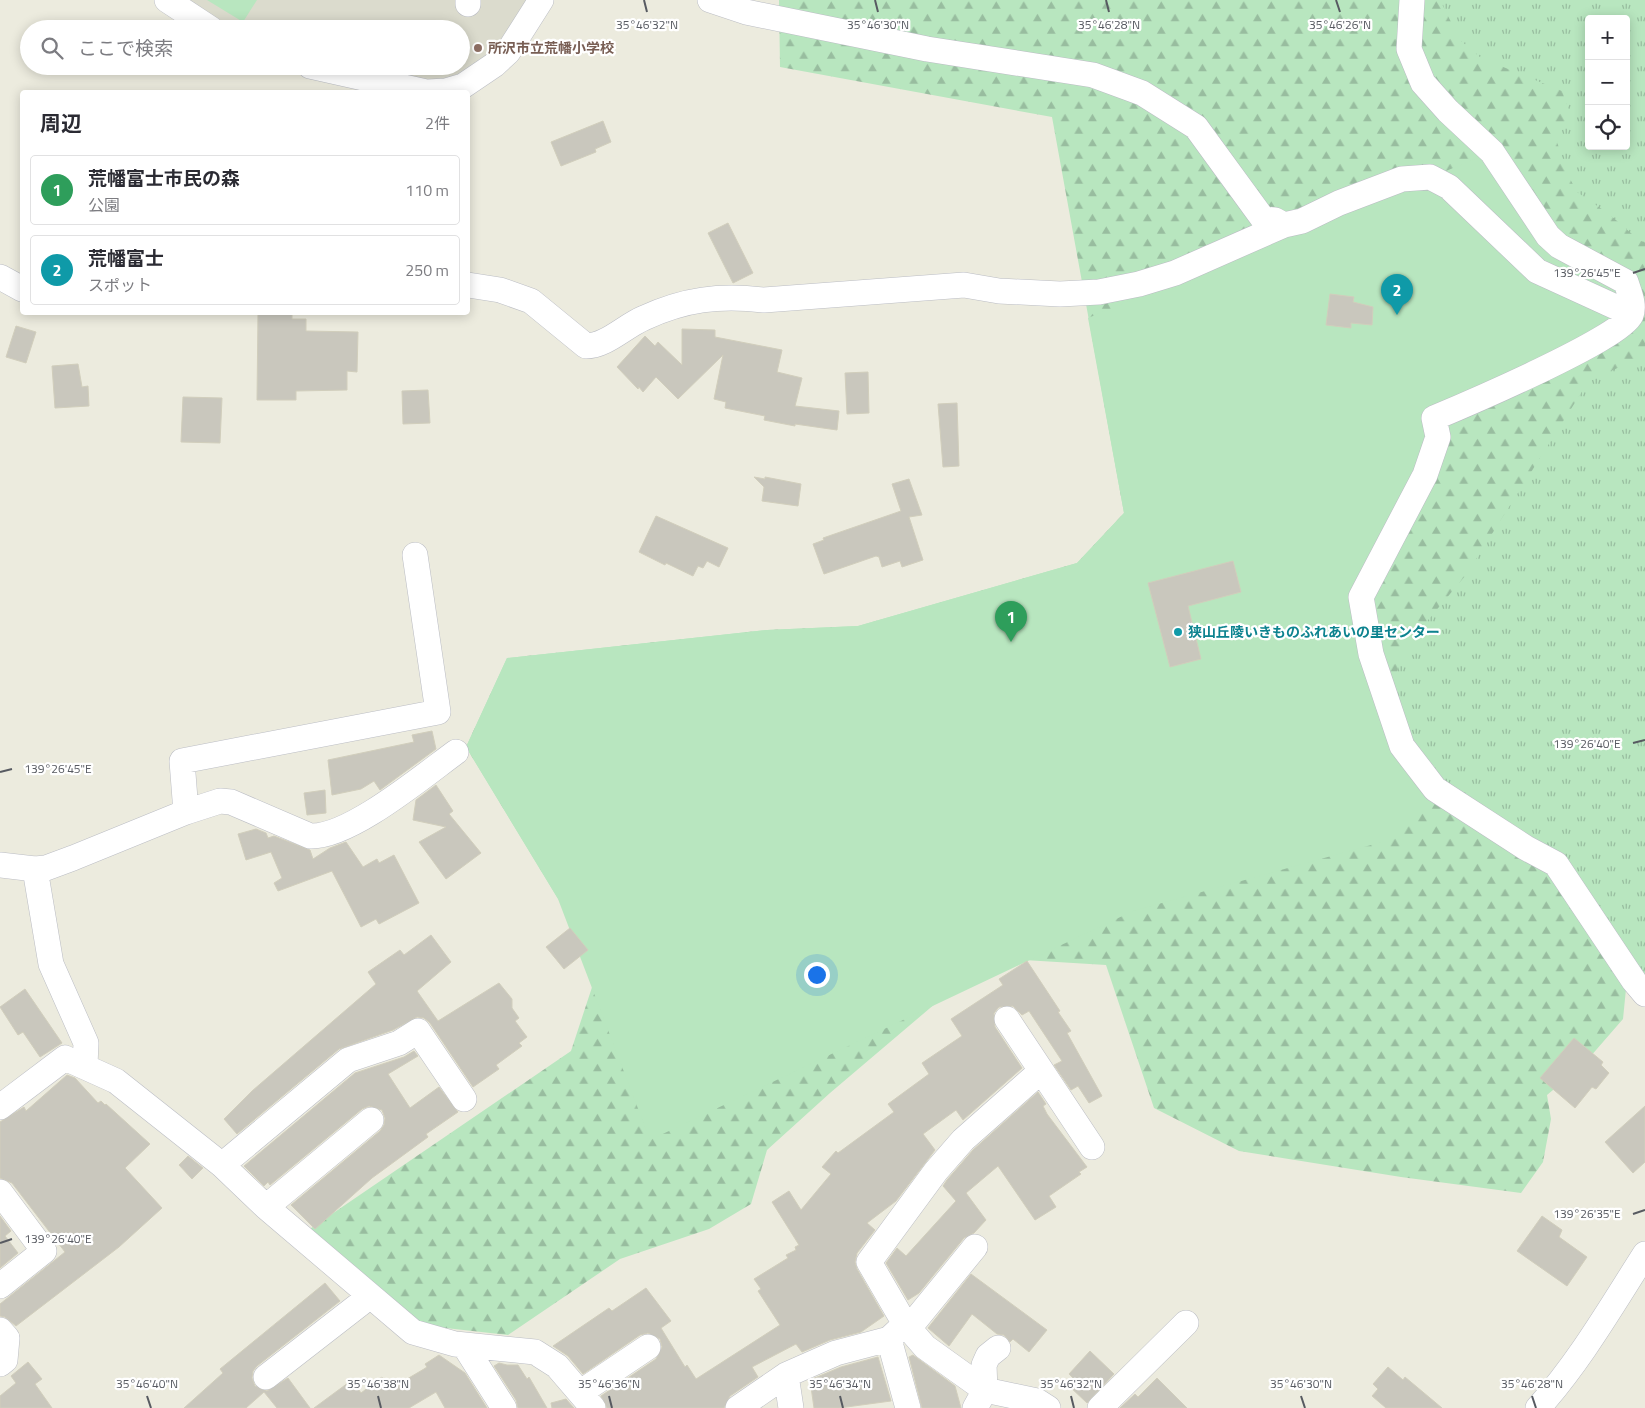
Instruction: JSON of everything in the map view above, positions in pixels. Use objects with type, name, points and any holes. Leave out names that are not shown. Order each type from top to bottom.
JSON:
[{"type":"street","points":[[167,0],[197,20]]},
{"type":"street","points":[[439,90],[463,86],[494,65],[508,52],[541,0]]},
{"type":"street","points":[[710,0],[746,12],[926,49],[1093,76],[1142,93],[1196,127],[1263,219],[1275,220],[1284,225]]},
{"type":"street","points":[[1412,0],[1409,49],[1423,83],[1448,111],[1492,152],[1548,236],[1559,246],[1626,282],[1632,301],[1632,314],[1619,329],[1521,380],[1434,418],[1438,438],[1425,475],[1361,597],[1371,654],[1402,746],[1435,789],[1526,848],[1556,864],[1634,981],[1645,994]]},
{"type":"street","points":[[350,75],[418,90]]},
{"type":"street","points":[[470,284],[500,290],[532,301],[586,346],[595,346],[642,318],[694,300],[731,297],[764,300],[964,285],[999,291],[1060,294],[1099,292],[1139,284],[1175,273],[1284,225],[1302,222],[1339,203],[1402,180],[1430,177],[1449,188],[1537,271],[1632,314]]},
{"type":"street","points":[[0,277],[20,288]]},
{"type":"street","points":[[186,812],[182,761],[438,712],[415,555]]},
{"type":"street","points":[[0,865],[35,870],[46,868],[186,812],[220,801],[231,802],[310,836],[321,837],[376,809],[456,752]]},
{"type":"street","points":[[35,870],[51,964],[86,1043],[85,1065]]},
{"type":"street","points":[[1007,1018],[1092,1147]]},
{"type":"street","points":[[222,1165],[348,1060],[399,1043],[418,1031],[464,1099]]},
{"type":"street","points":[[0,1107],[66,1058],[85,1065],[116,1081],[222,1165],[266,1207],[369,1297],[413,1332],[464,1345],[535,1352],[557,1366],[587,1400],[648,1347]]},
{"type":"street","points":[[908,1408],[901,1330],[869,1262],[936,1171],[963,1140],[1041,1071]]},
{"type":"street","points":[[266,1207],[371,1120]]},
{"type":"street","points":[[0,1192],[44,1250],[0,1286]]},
{"type":"street","points":[[738,1408],[786,1375],[836,1352],[901,1330],[975,1247]]},
{"type":"street","points":[[1538,1408],[1561,1382],[1596,1332],[1645,1254]]},
{"type":"street","points":[[266,1376],[369,1297]]},
{"type":"street","points":[[1100,1408],[1186,1323]]},
{"type":"street","points":[[0,1330],[7,1338],[5,1360],[0,1364]]},
{"type":"street","points":[[901,1330],[925,1347],[980,1399],[1037,1402],[1048,1408]]},
{"type":"street","points":[[464,1345],[504,1408]]},
{"type":"street","points":[[980,1399],[984,1365],[988,1356],[998,1348]]},
{"type":"street","points":[[786,1375],[791,1408]]},
{"type":"shaded area","name":"所沢市立荒幡小学校","points":[[175,0],[531,0],[508,29],[483,67],[470,72],[470,20],[206,20]]},
{"type":"shaded area","name":"所沢市立荒幡小学校","points":[[387,75],[462,75],[435,85]]},
{"type":"green space","points":[[207,0],[257,0],[244,20],[240,20]]},
{"type":"green space","points":[[779,0],[1440,0],[1460,40],[1481,58],[1562,91],[1569,110],[1557,142],[1568,175],[1577,192],[1609,214],[1640,241],[1645,242],[1645,360],[1632,361],[1588,382],[1466,575],[1401,652],[1383,746],[1556,877],[1627,979],[1623,1019],[1583,1065],[1547,1095],[1551,1119],[1543,1162],[1521,1193],[1401,1177],[1239,1151],[1154,1108],[1106,965],[989,958],[830,1093],[767,1150],[751,1204],[709,1229],[620,1259],[508,1335],[419,1325],[304,1233],[571,1051],[599,966],[466,747],[507,658],[767,630],[858,626],[1077,563],[1124,513],[1052,117],[780,67]]},
{"type":"green space","points":[[1412,0],[1645,0],[1645,994],[1526,848],[1402,746],[1370,581]]},
{"type":"green space","points":[[1492,152],[1548,236],[1626,282],[1631,314],[1434,418],[1438,437],[1370,581],[1371,654],[1435,789],[1382,842],[1133,911],[650,1140],[558,899],[466,747],[507,658],[767,630],[858,626],[1077,563],[1124,513],[1088,318]]},
{"type":"building","points":[[603,121],[611,142],[595,149],[596,152],[561,166],[551,142]]},
{"type":"building","points":[[728,223],[753,273],[733,283],[708,233]]},
{"type":"building","points":[[1330,294],[1354,297],[1353,302],[1373,307],[1372,325],[1351,323],[1351,328],[1326,325]]},
{"type":"building","points":[[258,315],[292,315],[292,319],[306,319],[306,331],[358,332],[357,372],[347,371],[347,390],[296,391],[296,400],[257,400]]},
{"type":"building","points":[[16,326],[36,332],[26,363],[6,357]]},
{"type":"building","points":[[682,329],[715,330],[715,337],[782,350],[777,372],[802,378],[795,406],[839,411],[837,430],[795,424],[795,426],[764,420],[765,416],[725,408],[726,402],[714,399],[723,355],[678,399],[656,377],[643,392],[617,367],[645,336],[655,346],[658,342],[682,365]]},
{"type":"building","points":[[78,364],[82,387],[88,386],[89,406],[55,408],[52,366]]},
{"type":"building","points":[[868,372],[869,413],[847,414],[845,373]]},
{"type":"building","points":[[428,390],[430,423],[403,424],[402,391]]},
{"type":"building","points":[[183,397],[222,398],[220,443],[181,442]]},
{"type":"building","points":[[957,403],[959,466],[943,467],[938,404]]},
{"type":"building","points":[[754,477],[765,479],[765,477],[801,484],[798,506],[762,501],[764,487]]},
{"type":"building","points":[[909,479],[922,515],[909,517],[923,560],[902,567],[900,561],[882,567],[879,557],[876,556],[824,574],[813,544],[824,540],[823,538],[901,511],[892,484]]},
{"type":"building","points":[[656,516],[728,548],[719,567],[707,561],[703,568],[698,566],[693,576],[639,552]]},
{"type":"building","name":"狭山丘陵いきものふれあいの里センター","points":[[1233,561],[1241,592],[1188,606],[1201,659],[1170,667],[1148,583]]},
{"type":"building","points":[[432,731],[436,749],[380,790],[374,781],[361,789],[332,795],[328,760],[414,742],[412,735]]},
{"type":"building","points":[[436,785],[453,811],[449,814],[481,853],[446,879],[419,842],[446,827],[413,820],[416,800]]},
{"type":"building","points":[[325,790],[326,813],[307,815],[304,793]]},
{"type":"building","points":[[256,829],[266,833],[268,838],[274,836],[310,850],[313,859],[330,848],[346,842],[363,867],[377,859],[379,863],[394,855],[419,903],[379,924],[376,919],[361,927],[332,871],[278,891],[274,883],[282,878],[271,852],[246,860],[238,834]]},
{"type":"building","points":[[570,928],[588,950],[564,969],[546,947]]},
{"type":"building","points":[[431,935],[451,962],[417,991],[438,1021],[499,983],[512,999],[512,1008],[519,1018],[515,1021],[527,1037],[519,1043],[522,1046],[496,1065],[499,1069],[473,1087],[430,1023],[424,1018],[417,1017],[393,1030],[339,1049],[237,1134],[224,1119],[252,1091],[376,984],[368,972],[400,950],[404,955]]},
{"type":"building","points":[[1027,961],[1060,1011],[1058,1012],[1071,1031],[1067,1033],[1102,1096],[1089,1103],[1078,1086],[1071,1090],[1054,1065],[1062,1061],[1029,1011],[1022,1015],[1013,1006],[999,1007],[994,1013],[995,1027],[1022,1068],[963,1120],[956,1110],[923,1134],[935,1150],[896,1201],[867,1223],[875,1230],[857,1253],[855,1262],[857,1269],[884,1316],[861,1332],[830,1340],[802,1352],[796,1344],[752,1367],[758,1377],[730,1396],[724,1408],[607,1408],[601,1396],[656,1359],[662,1347],[660,1339],[648,1333],[640,1335],[583,1374],[568,1356],[553,1346],[609,1308],[612,1311],[646,1288],[671,1321],[661,1328],[685,1367],[687,1365],[696,1379],[780,1325],[758,1291],[761,1289],[754,1279],[788,1258],[786,1255],[796,1250],[795,1247],[799,1245],[772,1202],[789,1191],[801,1210],[831,1174],[822,1167],[836,1151],[838,1153],[894,1112],[888,1104],[929,1074],[922,1063],[962,1036],[951,1019],[1003,985],[999,979]]},
{"type":"building","points":[[25,989],[62,1043],[40,1057],[23,1032],[18,1035],[0,1007]]},
{"type":"building","points":[[1574,1038],[1603,1062],[1601,1065],[1609,1073],[1596,1089],[1592,1087],[1575,1108],[1540,1078]]},
{"type":"building","points":[[414,1051],[418,1056],[388,1074],[410,1108],[439,1087],[458,1112],[426,1134],[428,1137],[372,1178],[315,1229],[291,1205],[380,1131],[384,1125],[385,1118],[382,1110],[369,1106],[362,1109],[270,1185],[268,1182],[264,1186],[244,1166],[355,1073],[404,1057]]},
{"type":"building","points":[[67,1075],[75,1078],[98,1103],[101,1101],[106,1104],[150,1144],[125,1168],[162,1208],[119,1247],[16,1326],[5,1317],[0,1316],[0,1304],[65,1252],[12,1183],[0,1178],[0,1122],[24,1107],[26,1111]]},
{"type":"building","points":[[1038,1092],[1046,1104],[1043,1106],[1047,1114],[1087,1167],[1079,1172],[1081,1174],[1049,1196],[1056,1207],[1035,1220],[998,1166],[966,1193],[986,1220],[974,1233],[964,1238],[919,1293],[908,1300],[886,1263],[897,1248],[906,1256],[956,1201],[943,1186],[947,1180],[973,1150]]},
{"type":"building","points":[[1645,1106],[1645,1162],[1633,1173],[1605,1142]]},
{"type":"building","points":[[188,1156],[203,1168],[192,1179],[179,1165]]},
{"type":"building","points":[[0,1216],[11,1231],[5,1236],[18,1253],[0,1268]]},
{"type":"building","points":[[1542,1216],[1562,1230],[1559,1237],[1587,1257],[1567,1286],[1517,1251]]},
{"type":"building","points":[[971,1274],[1047,1330],[1029,1352],[1013,1339],[1010,1342],[1004,1335],[997,1334],[972,1314],[949,1346],[928,1328]]},
{"type":"building","points":[[325,1283],[340,1301],[257,1366],[253,1371],[252,1378],[255,1386],[267,1391],[288,1378],[310,1408],[277,1408],[264,1392],[246,1408],[184,1408],[223,1373],[220,1369]]},
{"type":"building","points":[[1090,1351],[1114,1374],[1087,1403],[1068,1385],[1074,1379],[1069,1374]]},
{"type":"building","points":[[439,1355],[465,1373],[487,1408],[445,1408],[436,1392],[409,1408],[314,1408],[352,1380],[361,1393],[382,1377],[390,1389],[427,1367],[425,1364]]},
{"type":"building","points":[[913,1355],[955,1386],[961,1408],[922,1408],[909,1357]]},
{"type":"building","points":[[878,1357],[891,1401],[839,1408],[814,1408],[810,1380],[841,1367]]},
{"type":"building","points":[[28,1362],[42,1379],[35,1384],[52,1408],[0,1408],[0,1396],[16,1383],[11,1376]]},
{"type":"building","points":[[499,1363],[518,1365],[527,1379],[529,1377],[547,1408],[518,1408],[516,1400],[494,1366]]},
{"type":"building","points":[[1388,1367],[1403,1380],[1405,1377],[1442,1408],[1386,1408],[1372,1396],[1378,1389],[1373,1384]]},
{"type":"building","points":[[1157,1378],[1187,1408],[1120,1408],[1135,1394],[1138,1397]]},
{"type":"building","points":[[566,1399],[574,1408],[552,1408],[551,1403]]},
{"type":"place","name":"所沢市立荒幡小学校","points":[[478,48]]},
{"type":"place","name":"荒幡富士","points":[[1397,315]]},
{"type":"place","name":"狭山丘陵いきものふれあいの里センター","points":[[1178,632]]},
{"type":"place","name":"荒幡富士市民の森","points":[[1011,642]]}]
